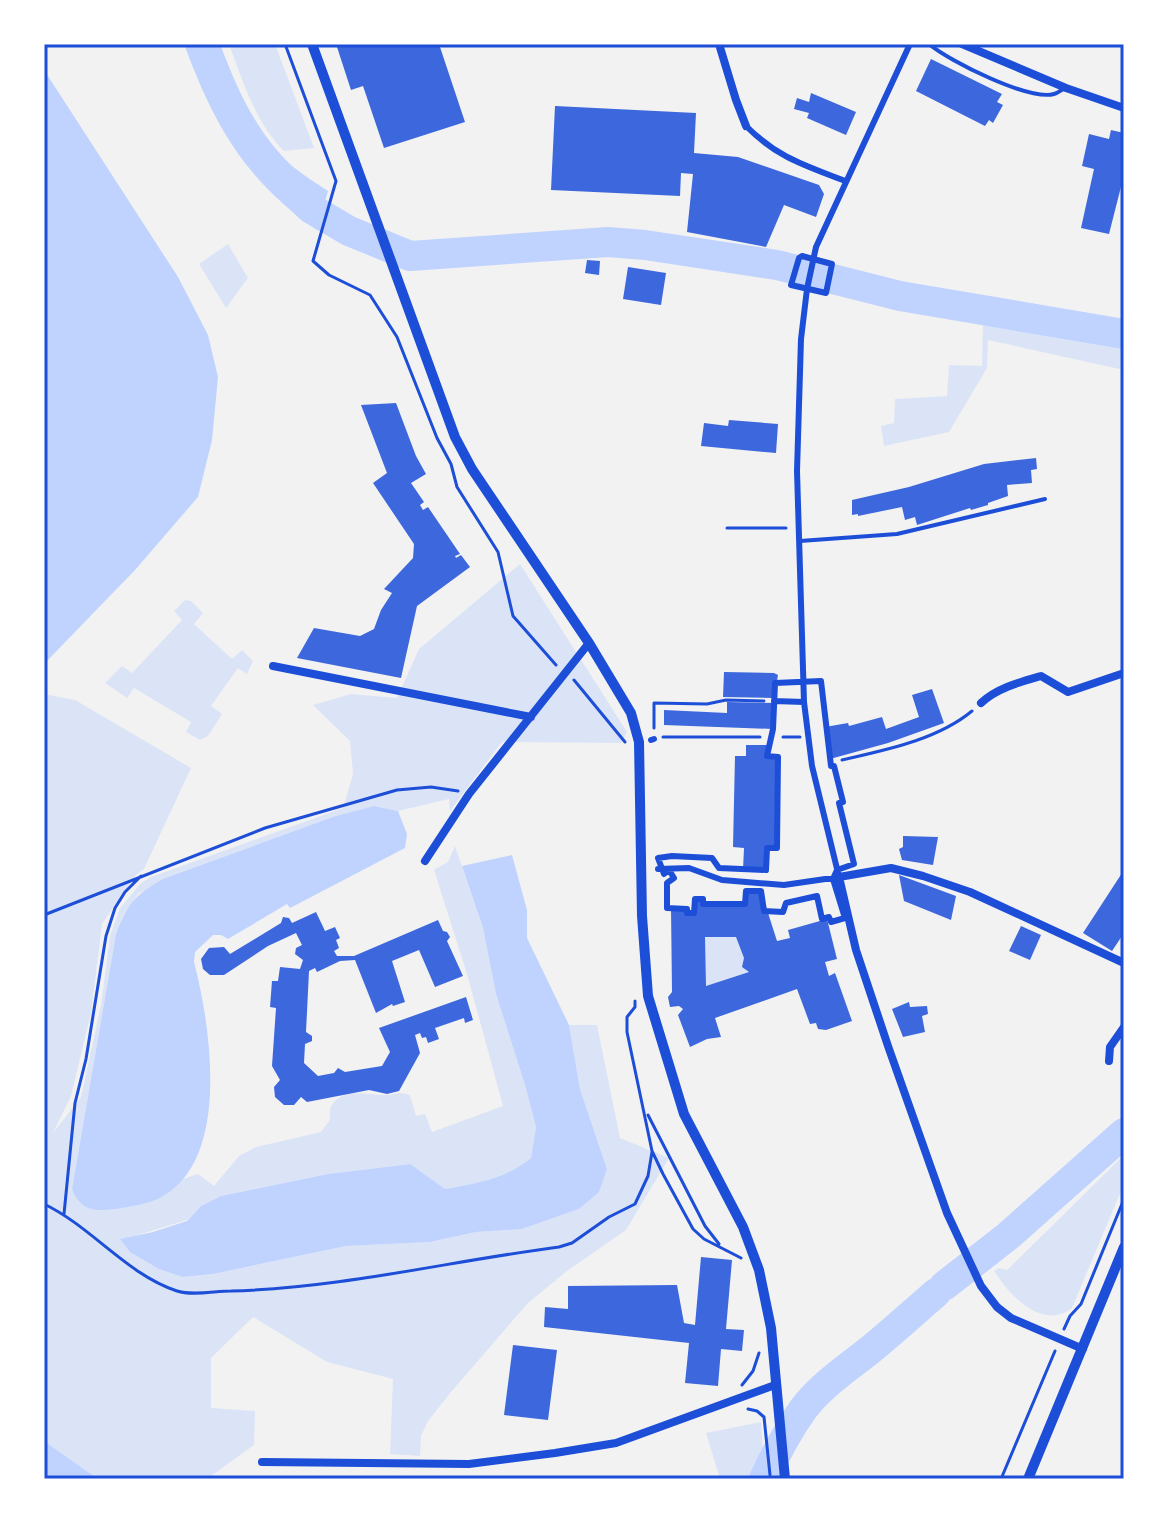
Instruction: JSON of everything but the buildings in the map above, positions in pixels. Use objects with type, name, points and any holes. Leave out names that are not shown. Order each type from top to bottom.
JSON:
[{"type":"street","points":[[312,44],[455,437],[472,469],[589,643],[631,713],[639,742],[642,916],[648,996],[684,1114],[743,1227],[759,1270],[771,1328],[785,1479]]},
{"type":"street","points":[[719,44],[746,126],[782,157],[845,181]]},
{"type":"street","points":[[910,44],[812,258],[807,289],[798,387],[798,542],[807,736],[856,950],[942,1200],[961,1245],[981,1286],[997,1307],[1011,1318],[1083,1349]]},
{"type":"street","points":[[962,44],[1066,88],[1124,108]]},
{"type":"street","points":[[802,256],[832,264],[826,293],[807,289],[791,285],[799,258],[802,256]]},
{"type":"street","points":[[425,861],[469,794],[589,643]]},
{"type":"street","points":[[273,666],[531,717]]},
{"type":"street","points":[[981,703],[1000,691],[1041,676],[1068,692],[1124,673]]},
{"type":"street","points":[[821,681],[830,762],[834,766],[843,802],[839,803],[854,864],[837,875],[845,918],[831,922],[829,917],[822,919],[817,896],[786,903],[783,912],[764,911],[761,891],[746,891],[745,904],[703,904],[703,899],[695,899],[694,913],[687,913],[687,909],[667,908],[667,883],[674,878],[669,870],[664,874],[658,858],[712,858],[719,868],[766,870],[767,848],[777,848],[778,757],[767,756],[775,683],[821,681]]},
{"type":"street","points":[[774,701],[804,702]]},
{"type":"street","points":[[812,766],[830,762]]},
{"type":"street","points":[[661,868],[689,868],[722,880],[784,885],[891,868],[970,892],[1124,963]]},
{"type":"street","points":[[1109,1061],[1110,1047],[1124,1028]]},
{"type":"street","points":[[1028,1479],[1124,1247]]},
{"type":"street","points":[[262,1462],[469,1464],[555,1453],[616,1443],[775,1385]]},
{"type":"lane","points":[[929,44],[957,63],[999,82],[1037,94],[1052,95],[1066,88]]},
{"type":"lane","points":[[798,542],[897,534],[1045,499]]},
{"type":"path","points":[[285,44],[336,181],[313,261],[329,275],[370,295],[397,337],[437,438],[451,464],[457,487],[498,552],[513,616],[626,743],[617,748]]},
{"type":"path","points":[[727,528],[798,528]]},
{"type":"path","points":[[774,701],[654,703],[653,740],[683,735],[807,736]]},
{"type":"path","points":[[830,762],[906,743],[957,723],[981,703]]},
{"type":"path","points":[[44,915],[265,828],[365,798],[397,790],[431,787],[469,794]]},
{"type":"path","points":[[64,1214],[75,1103],[86,1059],[106,936],[115,908],[142,875]]},
{"type":"path","points":[[44,1204],[64,1214],[128,1264],[160,1284],[181,1292],[259,1290],[365,1279],[572,1243],[609,1217],[635,1204],[648,1176],[652,1151],[646,1112],[705,1226],[722,1247]]},
{"type":"path","points":[[652,1151],[693,1229],[704,1239],[744,1260]]},
{"type":"path","points":[[1070,1316],[1081,1304],[1124,1199]]},
{"type":"path","points":[[740,1387],[758,1362],[761,1343]]},
{"type":"path","points":[[1001,1479],[1054,1354]]},
{"type":"path","points":[[746,1409],[757,1411],[764,1417],[771,1479]]},
{"type":"shaded area","points":[[229,44],[275,44],[314,148],[284,151],[274,140],[251,101]]},
{"type":"shaded area","points":[[228,244],[248,278],[226,308],[199,264]]},
{"type":"shaded area","points":[[983,320],[1124,347],[1124,370],[988,340],[987,368],[949,432],[884,446],[881,426],[894,423],[895,399],[947,396],[949,365],[982,366]]},
{"type":"shaded area","points":[[520,564],[627,732],[621,743],[502,742],[450,811],[449,799],[398,811],[374,806],[337,816],[139,893],[123,915],[116,934],[72,1189],[167,1194],[183,1179],[198,1174],[214,1186],[239,1156],[256,1147],[321,1132],[329,1121],[333,1103],[344,1095],[410,1095],[416,1116],[425,1114],[432,1132],[503,1106],[467,974],[434,870],[448,862],[455,846],[483,928],[496,994],[536,1127],[531,1158],[501,1175],[445,1189],[409,1164],[328,1174],[221,1196],[201,1206],[187,1220],[121,1240],[183,1277],[213,1274],[346,1246],[430,1242],[476,1232],[522,1229],[579,1209],[607,1169],[580,1089],[569,1025],[597,1025],[620,1138],[669,1158],[626,1230],[528,1303],[451,1392],[428,1421],[421,1436],[420,1456],[390,1454],[393,1379],[327,1362],[253,1317],[211,1358],[211,1408],[255,1411],[254,1445],[207,1479],[98,1479],[44,1441],[44,694],[75,700],[191,768],[144,869],[135,876],[102,924],[91,1013],[71,1096],[53,1133],[81,1097],[101,1005],[110,936],[120,908],[141,883],[151,877],[343,808],[353,774],[350,741],[313,705],[351,694],[397,698],[419,649]]},
{"type":"shaded area","points":[[185,600],[191,601],[203,613],[194,624],[232,659],[242,650],[253,661],[247,674],[238,668],[211,706],[222,714],[208,736],[200,740],[186,732],[191,722],[134,688],[127,698],[105,683],[122,666],[132,673],[182,620],[174,611]]},
{"type":"shaded area","points":[[705,937],[736,937],[744,958],[742,967],[749,972],[706,986]]},
{"type":"shaded area","points":[[1124,1155],[1124,1184],[1072,1308],[1061,1314],[1049,1315],[1028,1308],[1009,1291],[994,1271],[999,1268],[1007,1270]]},
{"type":"shaded area","points":[[761,1422],[765,1479],[720,1479],[706,1433]]},
{"type":"water","points":[[184,44],[220,44],[241,93],[268,139],[292,166],[328,191],[317,230],[270,191],[235,149],[207,100]]},
{"type":"water","points":[[44,70],[178,277],[208,335],[218,377],[212,440],[198,497],[135,570],[44,664]]},
{"type":"water","points":[[374,806],[398,811],[407,834],[405,848],[290,908],[287,904],[228,939],[213,935],[195,952],[209,1051],[210,1085],[208,1118],[200,1148],[188,1174],[162,1197],[136,1206],[94,1210],[84,1205],[72,1189],[116,934],[128,908],[145,890],[163,879],[336,816]]},
{"type":"water","points":[[512,855],[527,910],[527,938],[569,1025],[580,1089],[607,1169],[599,1192],[579,1209],[522,1229],[476,1232],[430,1242],[346,1246],[213,1274],[183,1277],[159,1269],[130,1252],[120,1239],[187,1221],[201,1206],[221,1196],[328,1174],[410,1164],[445,1189],[501,1175],[531,1158],[536,1127],[496,994],[483,928],[462,866]]},
{"type":"water","points":[[44,1441],[98,1479],[44,1479]]},
{"type":"waterway","points":[[290,189],[310,208],[349,231],[410,256],[608,242],[645,245],[777,265],[900,296],[1124,334]]},
{"type":"waterway","points":[[944,1286],[1008,1236],[1124,1133]]},
{"type":"waterway","points":[[764,1479],[787,1434],[811,1399],[936,1293]]}]
